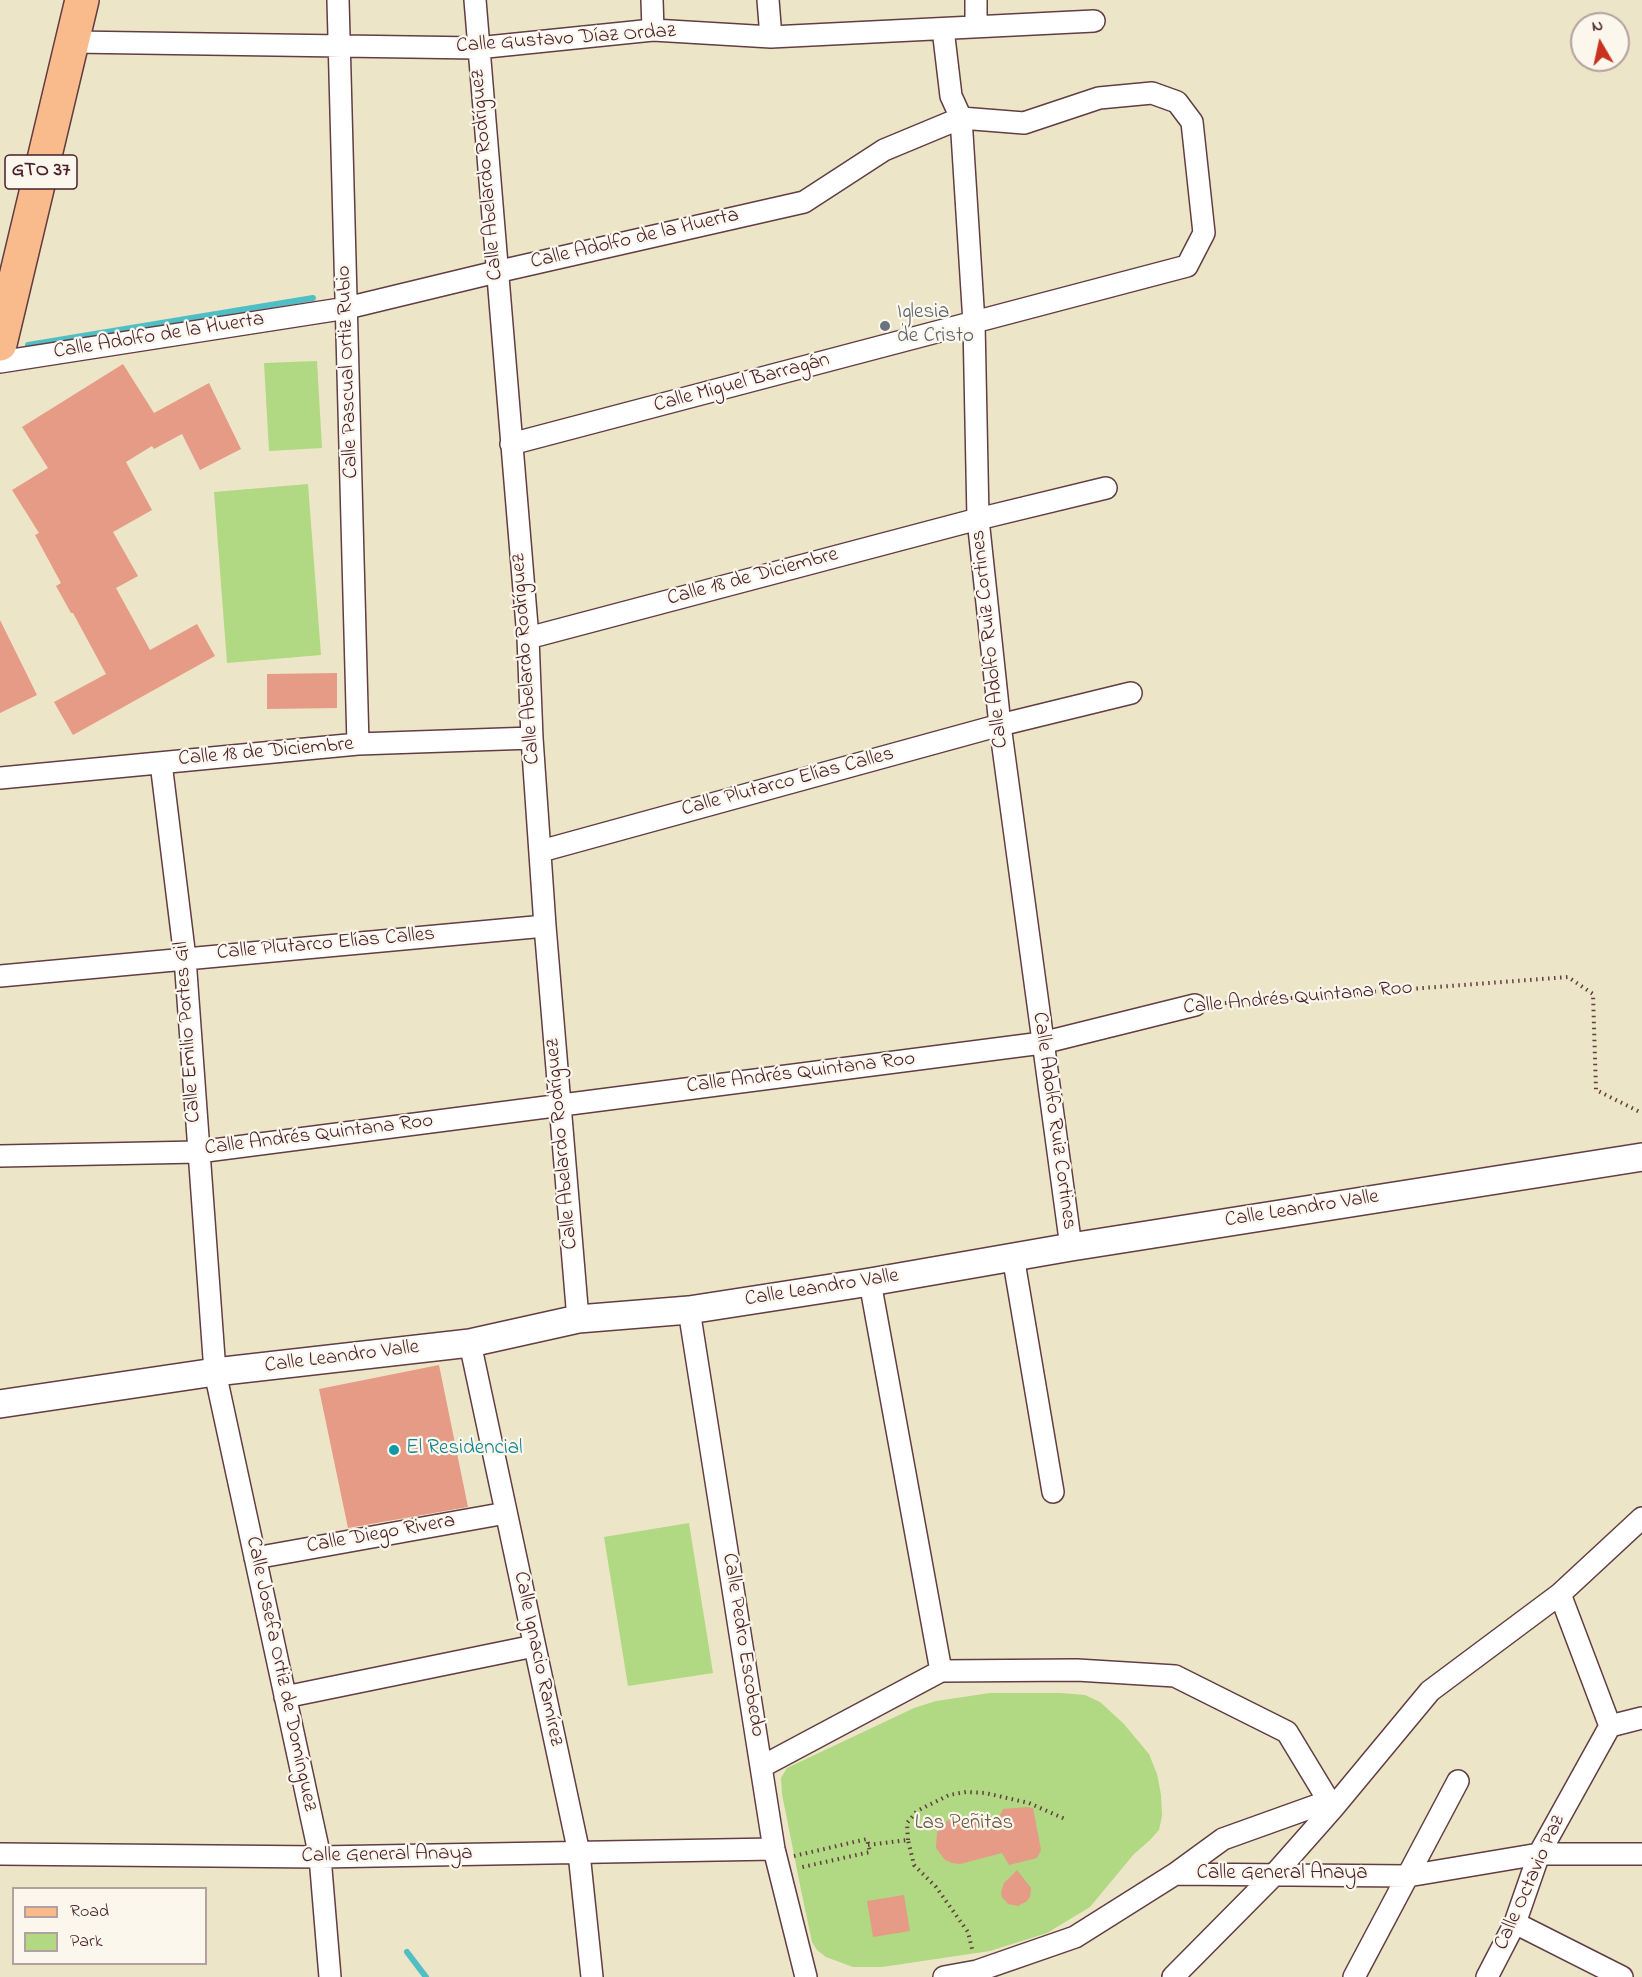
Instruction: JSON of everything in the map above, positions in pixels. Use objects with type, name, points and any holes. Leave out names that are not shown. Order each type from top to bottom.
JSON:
[{"type":"main road","name":"GTO 37","points":[[0,344],[73,42],[80,3]]},
{"type":"street","name":"Calle Pascual Ortiz Rubio","points":[[338,0],[358,744]]},
{"type":"street","name":"Calle Abelardo Rodríguez","points":[[475,0],[477,48],[528,638],[532,738],[545,926],[578,1319]]},
{"type":"street","points":[[652,0],[653,30]]},
{"type":"street","points":[[768,0],[771,37]]},
{"type":"street","points":[[976,0],[976,27]]},
{"type":"street","name":"Calle Gustavo Díaz Ordaz","points":[[73,42],[477,48],[653,30],[771,37],[1094,21]]},
{"type":"street","name":"Calle Adolfo Ruiz Cortines","points":[[943,29],[951,96],[961,118],[974,323],[978,519],[1000,725],[1071,1246]]},
{"type":"street","name":"Calle Adolfo de la Huerta","points":[[0,362],[348,308],[804,202],[884,150],[961,118],[1023,123],[1099,98],[1152,93],[1177,102]]},
{"type":"street","name":"Calle Miguel Barragán","points":[[511,444],[1187,267],[1204,233],[1192,122],[1177,102]]},
{"type":"street","name":"Calle 18 de Diciembre","points":[[528,638],[978,519],[1106,488]]},
{"type":"street","name":"Calle Plutarco Elías Calles","points":[[541,851],[1000,725],[1131,693]]},
{"type":"street","name":"Calle 18 de Diciembre","points":[[0,778],[358,744],[532,738]]},
{"type":"street","name":"Calle Emilio Portes Gil","points":[[161,763],[185,958],[215,1372]]},
{"type":"street","name":"Calle Plutarco Elías Calles","points":[[0,976],[545,926]]},
{"type":"street","name":"Calle Andrés Quintana Roo","points":[[0,1156],[198,1152],[1042,1043],[1195,1005]]},
{"type":"street","name":"Calle Leandro Valle","points":[[0,1404],[215,1372],[470,1343],[578,1319],[689,1310],[870,1282],[1071,1246],[1642,1157]]},
{"type":"street","points":[[1013,1256],[1053,1492]]},
{"type":"street","points":[[870,1282],[941,1671]]},
{"type":"street","name":"Calle Pedro Escobedo","points":[[689,1310],[761,1767],[783,1853],[806,1977]]},
{"type":"street","name":"Calle Ignacio Ramírez","points":[[470,1343],[579,1853],[592,1977]]},
{"type":"street","name":"Calle Josefa Ortiz de Domínguez","points":[[215,1372],[320,1857],[330,1977]]},
{"type":"street","name":"Calle Diego Rivera","points":[[255,1558],[506,1513]]},
{"type":"street","points":[[1173,1977],[1273,1876],[1430,1691],[1560,1594],[1638,1525]]},
{"type":"street","points":[[1560,1594],[1610,1726],[1642,1718]]},
{"type":"street","points":[[285,1697],[534,1646]]},
{"type":"street","points":[[761,1767],[941,1671],[1077,1670],[1175,1676],[1287,1732],[1331,1805]]},
{"type":"street","name":"Calle Octavio Paz","points":[[1487,1977],[1515,1923],[1539,1854],[1610,1726]]},
{"type":"street","points":[[1354,1977],[1458,1781]]},
{"type":"street","points":[[1175,1874],[1223,1839],[1331,1805]]},
{"type":"street","name":"Calle General Anaya","points":[[0,1854],[320,1857],[783,1853]]},
{"type":"street","name":"Calle General Anaya","points":[[944,1977],[977,1974],[1075,1937],[1175,1874],[1408,1876],[1539,1854],[1642,1854]]},
{"type":"street","points":[[1515,1923],[1622,1977]]},
{"type":"path","name":"Calle Andrés Quintana Roo","points":[[1195,1005],[1568,977],[1593,994],[1596,1090],[1642,1113]]},
{"type":"path","points":[[977,1974],[968,1932],[936,1887],[914,1865],[908,1840],[908,1823],[917,1811],[949,1795],[966,1792],[985,1793],[1029,1803],[1065,1820]]},
{"type":"path","points":[[783,1853],[867,1839],[870,1852],[795,1869]]},
{"type":"path","points":[[868,1845],[908,1840]]},
{"type":"green space","points":[[317,361],[322,448],[269,451],[264,363]]},
{"type":"green space","points":[[308,484],[321,655],[227,663],[214,492]]},
{"type":"green space","points":[[689,1523],[713,1673],[628,1686],[604,1537]]},
{"type":"green space","name":"Las Peñitas","points":[[990,1693],[1085,1695],[1100,1702],[1123,1723],[1149,1754],[1157,1774],[1161,1795],[1162,1816],[1159,1830],[1134,1854],[1090,1907],[1047,1933],[990,1951],[882,1967],[853,1967],[826,1957],[817,1950],[812,1942],[801,1890],[782,1794],[781,1778],[787,1768],[914,1708],[936,1701]]},
{"type":"building","points":[[123,364],[154,413],[209,383],[241,449],[200,470],[182,434],[154,449],[152,446],[126,462],[152,510],[113,532],[138,576],[116,588],[150,650],[197,624],[215,656],[73,735],[54,702],[106,674],[56,586],[61,583],[35,535],[39,533],[12,490],[48,468],[22,427]]},
{"type":"building","points":[[0,620],[37,695],[0,713]]},
{"type":"building","points":[[337,673],[337,708],[267,709],[267,674]]},
{"type":"building","name":"El Residencial","points":[[439,1365],[468,1507],[348,1528],[319,1389]]},
{"type":"building","points":[[1033,1808],[1041,1850],[1037,1858],[1009,1865],[1002,1853],[960,1864],[945,1860],[936,1848],[937,1832],[947,1821],[998,1819],[1003,1809]]},
{"type":"building","points":[[1017,1870],[1031,1888],[1030,1897],[1018,1906],[1008,1904],[1001,1892],[1004,1883]]},
{"type":"building","points":[[904,1895],[910,1931],[873,1937],[867,1901]]},
{"type":"waterway","points":[[28,345],[313,298]]},
{"type":"waterway","points":[[407,1952],[426,1977]]},
{"type":"place","name":"Iglesia de Cristo","points":[[885,326]]},
{"type":"place","name":"El Residencial","points":[[394,1450]]}]
